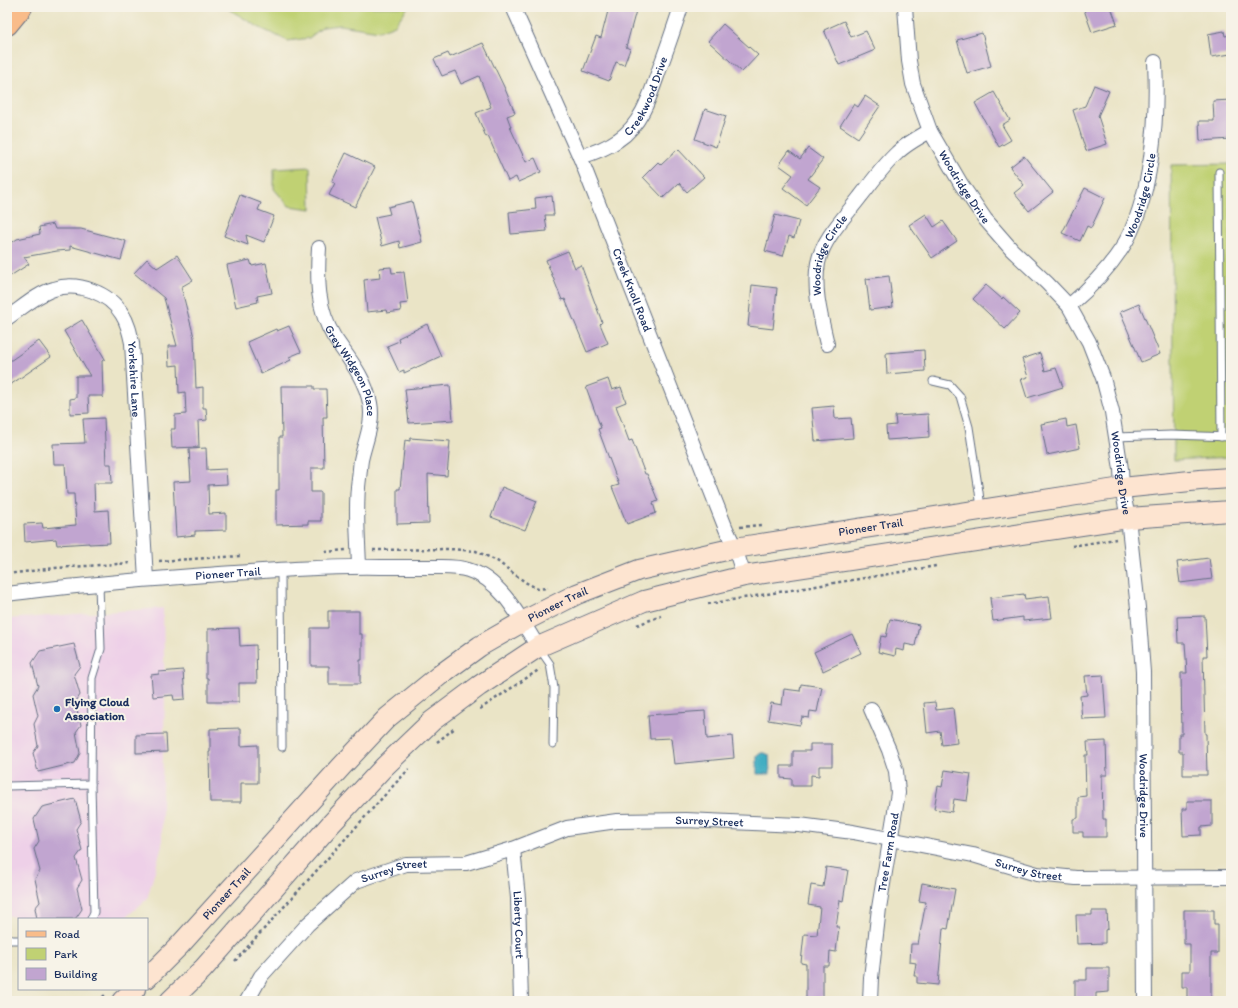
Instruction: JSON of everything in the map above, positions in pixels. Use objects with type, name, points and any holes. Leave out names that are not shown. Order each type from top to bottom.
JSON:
[{"type":"main road","points":[[7,24],[21,7]]},
{"type":"main road","name":"Pioneer Trail","points":[[148,977],[179,946],[330,778],[387,718],[440,675],[480,646],[522,622],[577,594],[640,570],[736,548],[1122,488],[1231,478]]},
{"type":"main road","points":[[170,1001],[203,969],[330,825],[384,767],[432,721],[479,686],[538,647],[644,601],[744,576],[1129,528],[1231,511]]},
{"type":"main road","points":[[122,1001],[134,990]]},
{"type":"street","name":"Creek Knoll Road","points":[[513,7],[580,157],[723,522],[736,548],[744,576]]},
{"type":"street","name":"Creekwood Drive","points":[[580,157],[619,140],[633,126],[642,114],[682,7]]},
{"type":"street","name":"Woodridge Drive","points":[[905,7],[909,62],[913,84],[930,131],[961,184],[985,219],[1012,250],[1069,306],[1088,342],[1103,378],[1112,412],[1129,528],[1138,608],[1143,672],[1145,1001]]},
{"type":"street","name":"Woodridge Circle","points":[[1069,306],[1108,268],[1122,248],[1135,224],[1142,200],[1153,138],[1157,94],[1155,62]]},
{"type":"street","name":"Woodridge Circle","points":[[827,344],[816,283],[818,263],[824,246],[836,228],[886,164],[898,151],[930,131]]},
{"type":"street","name":"Grey Widgeon Place","points":[[318,248],[317,281],[325,319],[334,336],[364,382],[371,404],[371,423],[361,459],[357,504],[359,566]]},
{"type":"street","name":"Yorkshire Lane","points":[[7,318],[44,294],[55,289],[69,287],[85,288],[99,294],[112,302],[122,313],[128,327],[132,343],[146,579]]},
{"type":"street","name":"Pioneer Trail","points":[[7,594],[146,579],[281,570],[359,566],[448,567],[468,570],[484,577],[498,588],[538,647]]},
{"type":"street","name":"Tree Farm Road","points":[[870,1001],[871,978],[879,908],[898,793],[896,771],[889,750],[871,709]]},
{"type":"street","name":"Surrey Street","points":[[247,1001],[261,976],[308,924],[356,881],[406,864],[466,863],[513,849],[567,828],[617,821],[686,820],[799,825],[891,839],[972,855],[1037,874],[1076,878],[1231,876]]},
{"type":"street","name":"Liberty Court","points":[[513,849],[518,898],[521,1001]]},
{"type":"lane","points":[[1220,172],[1221,437]]},
{"type":"lane","points":[[933,381],[950,386],[960,396],[969,427],[981,510]]},
{"type":"lane","points":[[1116,437],[1171,435],[1231,437]]},
{"type":"lane","points":[[281,570],[282,747]]},
{"type":"lane","points":[[91,918],[94,912],[91,784],[92,678],[101,649],[99,584]]},
{"type":"lane","points":[[538,647],[550,664],[554,688],[553,744]]},
{"type":"lane","points":[[7,786],[91,784]]},
{"type":"lane","points":[[7,936],[10,940],[18,940]]},
{"type":"path","points":[[1070,546],[1129,528]]},
{"type":"path","points":[[703,606],[780,591],[829,585],[938,566]]},
{"type":"path","points":[[635,626],[665,615]]},
{"type":"path","points":[[476,712],[540,669],[550,664]]},
{"type":"path","points":[[435,744],[458,725]]},
{"type":"path","points":[[234,962],[393,786],[414,765]]},
{"type":"shaded area","points":[[163,608],[165,703],[162,781],[162,846],[147,899],[125,918],[18,918],[7,915],[7,619]]},
{"type":"green space","points":[[225,7],[408,7],[395,25],[379,31],[340,25],[323,27],[309,38],[288,41],[260,28]]},
{"type":"green space","points":[[1231,164],[1231,457],[1174,460],[1171,165]]},
{"type":"green space","points":[[310,167],[311,209],[289,206],[274,189],[274,169]]},
{"type":"water","points":[[761,753],[769,755],[770,774],[757,774],[757,756]]},
{"type":"building","points":[[609,7],[637,7],[626,47],[630,49],[624,65],[616,62],[609,81],[583,71],[596,36],[601,38]]},
{"type":"building","points":[[1083,7],[1111,7],[1117,24],[1092,32]]},
{"type":"building","points":[[844,21],[851,37],[866,31],[875,50],[839,65],[824,30]]},
{"type":"building","points":[[723,24],[758,55],[742,72],[708,41]]},
{"type":"building","points":[[1224,31],[1225,36],[1231,35],[1231,54],[1211,57],[1208,34]]},
{"type":"building","points":[[982,33],[991,66],[967,73],[957,40]]},
{"type":"building","points":[[483,43],[515,113],[507,116],[510,127],[526,162],[535,158],[541,172],[518,182],[516,177],[508,181],[476,113],[491,107],[479,76],[461,84],[455,71],[442,76],[434,59],[448,53],[450,57]]},
{"type":"building","points":[[1094,85],[1109,91],[1098,116],[1107,144],[1086,151],[1073,110],[1085,106]]},
{"type":"building","points":[[994,92],[1010,120],[1002,125],[1011,140],[999,147],[975,103]]},
{"type":"building","points":[[865,96],[880,106],[858,138],[840,126],[854,104],[858,107]]},
{"type":"building","points":[[1231,100],[1231,139],[1200,141],[1199,121],[1214,121],[1213,101]]},
{"type":"building","points":[[705,109],[726,116],[716,147],[695,139]]},
{"type":"building","points":[[808,148],[823,159],[808,179],[820,187],[806,205],[783,188],[793,175],[779,165],[789,151],[800,159]]},
{"type":"building","points":[[678,149],[704,177],[687,192],[679,183],[663,198],[643,177],[658,162],[661,165]]},
{"type":"building","points":[[346,153],[375,167],[355,207],[329,195],[335,183],[332,182]]},
{"type":"building","points":[[1024,156],[1053,192],[1029,211],[1014,193],[1024,185],[1010,167]]},
{"type":"building","points":[[1085,188],[1105,198],[1091,228],[1087,226],[1080,241],[1062,233]]},
{"type":"building","points":[[240,195],[261,203],[258,210],[274,216],[264,242],[246,235],[248,245],[224,236]]},
{"type":"building","points":[[552,196],[554,215],[545,215],[547,231],[511,234],[509,212],[536,209],[535,198]]},
{"type":"building","points":[[412,201],[422,242],[400,248],[399,241],[382,246],[375,217],[390,214],[388,207]]},
{"type":"building","points":[[926,214],[934,227],[943,221],[957,241],[932,258],[909,225]]},
{"type":"building","points":[[775,215],[799,221],[794,238],[789,236],[783,256],[765,251]]},
{"type":"building","points":[[53,224],[55,229],[81,229],[126,241],[121,260],[70,246],[70,250],[24,257],[29,264],[7,278],[7,246],[17,239],[40,234],[39,227]]},
{"type":"building","points":[[568,251],[575,268],[581,265],[602,322],[600,324],[608,343],[587,352],[565,299],[562,300],[546,260]]},
{"type":"building","points":[[177,255],[193,280],[181,287],[194,337],[196,388],[203,387],[203,408],[206,408],[207,420],[198,421],[199,447],[172,448],[171,429],[175,429],[175,415],[186,414],[185,392],[179,393],[178,365],[169,366],[168,346],[177,346],[164,298],[134,273],[147,259],[157,268]]},
{"type":"building","points":[[250,260],[252,266],[266,263],[272,293],[257,296],[258,302],[236,307],[227,265]]},
{"type":"building","points":[[391,267],[392,273],[404,272],[408,303],[400,304],[401,311],[387,313],[386,310],[367,312],[364,280],[380,278],[379,268]]},
{"type":"building","points":[[889,276],[893,307],[870,310],[866,279]]},
{"type":"building","points":[[752,285],[777,288],[773,329],[748,326]]},
{"type":"building","points":[[986,285],[1002,299],[1003,297],[1020,313],[1005,329],[973,299]]},
{"type":"building","points":[[1139,304],[1160,354],[1141,362],[1120,312]]},
{"type":"building","points":[[82,320],[105,359],[102,361],[103,398],[102,396],[88,396],[89,413],[70,414],[70,399],[76,398],[76,376],[90,376],[64,331]]},
{"type":"building","points":[[427,324],[441,356],[404,373],[404,370],[399,372],[387,346],[399,341],[398,338]]},
{"type":"building","points":[[289,326],[301,352],[289,357],[291,360],[261,374],[247,342],[276,329],[277,331]]},
{"type":"building","points":[[39,341],[51,357],[7,387],[7,363]]},
{"type":"building","points":[[924,350],[925,371],[887,374],[886,353]]},
{"type":"building","points":[[1040,353],[1045,371],[1056,368],[1063,387],[1027,398],[1021,379],[1028,377],[1022,359]]},
{"type":"building","points":[[608,379],[612,390],[621,387],[626,402],[616,406],[629,441],[632,440],[645,474],[647,474],[658,501],[653,503],[656,513],[627,524],[612,487],[619,485],[598,429],[601,428],[586,387]]},
{"type":"building","points":[[450,385],[453,420],[409,423],[405,389]]},
{"type":"building","points":[[281,386],[314,386],[314,389],[326,389],[327,417],[323,417],[324,468],[311,468],[311,492],[321,492],[321,521],[308,521],[308,524],[276,525],[276,490],[279,490],[279,437],[282,437]]},
{"type":"building","points":[[834,406],[835,419],[851,418],[853,438],[815,441],[812,408]]},
{"type":"building","points":[[928,414],[929,437],[887,440],[886,426],[896,425],[895,416]]},
{"type":"building","points":[[104,418],[106,464],[111,464],[112,483],[94,483],[95,511],[108,510],[110,543],[57,545],[56,539],[25,542],[24,524],[42,523],[43,528],[76,525],[74,494],[67,494],[65,464],[54,464],[53,444],[85,443],[83,419]]},
{"type":"building","points":[[1066,419],[1067,427],[1076,425],[1080,448],[1047,455],[1041,424]]},
{"type":"building","points":[[410,438],[450,441],[447,476],[428,474],[429,523],[397,524],[397,489],[400,489],[405,440],[410,441]]},
{"type":"building","points":[[206,448],[207,470],[226,469],[227,484],[208,485],[209,514],[226,513],[226,530],[195,531],[195,535],[176,537],[173,482],[191,481],[189,449]]},
{"type":"building","points":[[502,487],[537,501],[525,530],[491,517]]},
{"type":"building","points":[[1209,558],[1212,579],[1180,583],[1177,562]]},
{"type":"building","points":[[1024,594],[1025,599],[1049,596],[1052,618],[1023,621],[1023,617],[993,621],[990,598]]},
{"type":"building","points":[[328,611],[359,611],[359,634],[362,634],[360,684],[329,684],[329,666],[311,666],[311,628],[328,628]]},
{"type":"building","points":[[1205,616],[1207,656],[1203,656],[1207,775],[1183,775],[1183,752],[1179,752],[1179,734],[1182,734],[1181,673],[1187,673],[1185,643],[1178,643],[1177,617]]},
{"type":"building","points":[[890,619],[919,625],[915,646],[905,644],[904,651],[896,649],[895,656],[878,652],[881,636],[886,637]]},
{"type":"building","points":[[239,628],[240,646],[256,645],[257,683],[239,683],[239,702],[208,702],[206,652],[208,652],[208,629]]},
{"type":"building","points":[[852,634],[861,653],[823,671],[814,652]]},
{"type":"building","name":"Flying Cloud Association","points":[[74,644],[80,666],[74,674],[80,695],[75,703],[81,725],[76,732],[80,753],[75,763],[38,772],[33,753],[38,746],[34,724],[38,716],[33,694],[38,686],[32,663],[40,651]]},
{"type":"building","points":[[183,670],[185,699],[174,700],[173,695],[153,697],[151,675],[159,674],[159,672]]},
{"type":"building","points":[[1103,675],[1106,718],[1082,719],[1080,696],[1087,695],[1085,676]]},
{"type":"building","points":[[801,684],[822,687],[817,712],[810,711],[809,718],[802,717],[800,725],[768,720],[771,703],[782,705],[784,689],[800,691]]},
{"type":"building","points":[[935,702],[936,710],[953,708],[957,743],[942,745],[940,731],[927,733],[924,703]]},
{"type":"building","points":[[705,711],[707,739],[732,736],[734,758],[674,764],[671,738],[650,739],[648,715]]},
{"type":"building","points":[[241,728],[241,746],[258,745],[258,783],[241,783],[241,802],[210,802],[210,729]]},
{"type":"building","points":[[166,734],[167,752],[136,753],[136,735]]},
{"type":"building","points":[[1106,741],[1107,775],[1102,775],[1103,819],[1106,819],[1106,837],[1083,837],[1083,832],[1073,832],[1073,819],[1078,818],[1078,797],[1086,796],[1085,755],[1088,755],[1087,742]]},
{"type":"building","points":[[810,744],[832,744],[832,766],[819,766],[819,776],[811,775],[811,786],[792,786],[792,779],[781,778],[781,766],[793,766],[793,751],[810,751]]},
{"type":"building","points":[[945,770],[971,774],[967,801],[954,799],[952,812],[934,809],[938,786],[942,787]]},
{"type":"building","points":[[75,799],[81,821],[76,829],[82,850],[76,858],[82,880],[77,888],[82,909],[76,918],[37,918],[35,908],[40,902],[35,879],[40,871],[34,849],[39,841],[34,819],[42,807]]},
{"type":"building","points":[[1187,801],[1212,801],[1212,826],[1201,827],[1201,835],[1183,836],[1182,809],[1187,809]]},
{"type":"building","points":[[826,867],[848,870],[843,901],[840,900],[836,927],[839,927],[836,952],[830,951],[829,966],[823,966],[823,1001],[806,1001],[806,964],[801,963],[804,934],[817,935],[820,907],[808,905],[811,885],[823,887]]},
{"type":"building","points":[[922,883],[955,889],[948,929],[943,928],[938,985],[917,983],[917,976],[914,976],[916,963],[910,962],[911,944],[918,944],[926,902],[919,901]]},
{"type":"building","points":[[1184,910],[1214,910],[1214,924],[1218,924],[1218,953],[1211,953],[1211,1001],[1187,1001],[1187,987],[1182,987],[1182,971],[1190,971],[1190,944],[1184,944]]},
{"type":"building","points":[[1092,911],[1107,911],[1108,929],[1105,930],[1105,943],[1077,944],[1076,915],[1092,915]]},
{"type":"building","points":[[1087,968],[1109,968],[1109,992],[1096,993],[1096,1001],[1075,1001],[1075,980],[1087,980]]},
{"type":"place","name":"Flying Cloud Association","points":[[57,709]]}]
